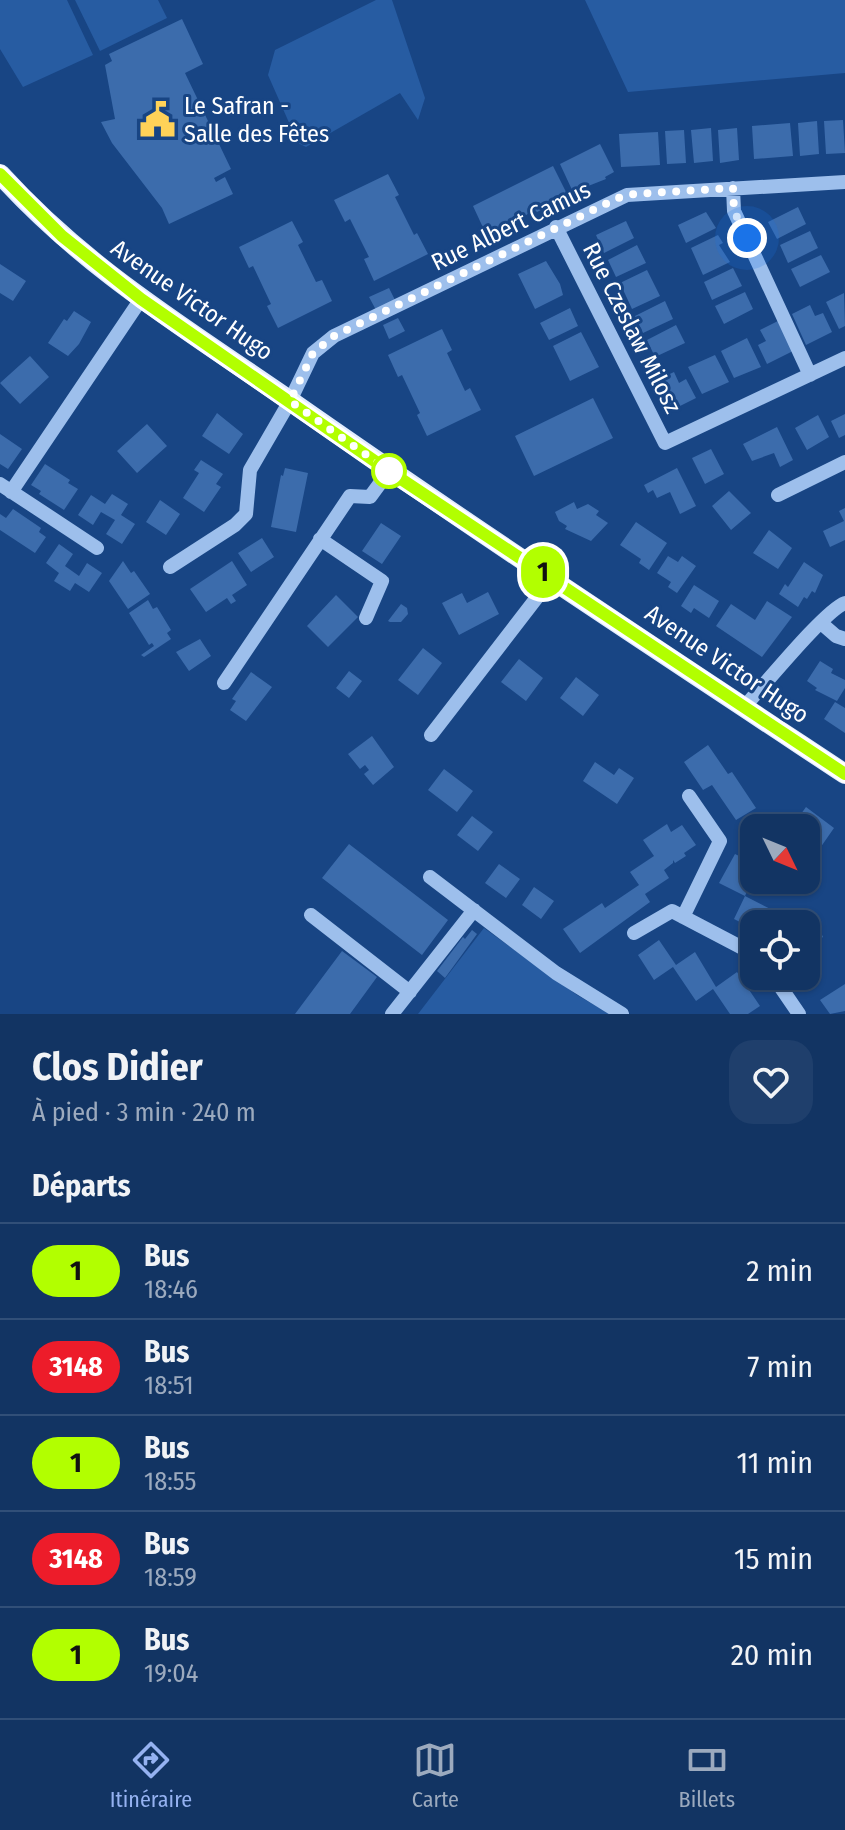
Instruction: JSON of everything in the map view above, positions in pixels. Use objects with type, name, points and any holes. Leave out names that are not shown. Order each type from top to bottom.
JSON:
[{"type":"main road","name":"Avenue Victor Hugo","points":[[0,174],[62,236],[141,299],[389,471],[845,774]]},
{"type":"street","name":"Rue Albert Camus","points":[[170,567],[235,525],[246,514],[250,470],[290,401],[313,353],[334,336],[627,195],[845,182]]},
{"type":"street","points":[[733,188],[734,211],[810,375]]},
{"type":"street","name":"Rue Czeslaw Milosz","points":[[556,227],[665,443],[845,358]]},
{"type":"street","points":[[97,548],[6,488],[141,299]]},
{"type":"street","points":[[778,495],[845,462]]},
{"type":"street","points":[[224,683],[350,496],[370,497],[389,471]]},
{"type":"street","points":[[320,539],[382,581],[366,618]]},
{"type":"street","points":[[431,735],[552,578]]},
{"type":"street","points":[[744,707],[838,605],[845,603]]},
{"type":"street","points":[[821,623],[836,636],[845,639]]},
{"type":"street","points":[[683,917],[720,841],[689,796]]},
{"type":"street","points":[[430,877],[556,973],[622,1014]]},
{"type":"street","points":[[392,1014],[474,910]]},
{"type":"street","points":[[634,933],[672,911],[740,947]]},
{"type":"street","points":[[311,915],[410,992]]},
{"type":"street","points":[[783,990],[799,1014]]},
{"type":"shaded area","points":[[0,0],[67,0],[93,55],[23,87],[0,49]]},
{"type":"shaded area","points":[[75,0],[158,0],[167,18],[100,51]]},
{"type":"shaded area","points":[[376,0],[392,0],[425,98],[418,120],[400,93],[306,147],[298,143],[268,75],[275,50]]},
{"type":"shaded area","points":[[585,0],[845,0],[845,73],[628,92]]},
{"type":"shaded area","points":[[484,928],[577,995],[610,1014],[418,1014]]},
{"type":"building","name":"Le Safran - Salle des Fêtes","points":[[182,19],[203,64],[185,73],[231,169],[214,178],[216,182],[225,177],[233,194],[169,224],[162,208],[112,143],[101,122],[115,119],[105,65],[112,61],[109,54]]},
{"type":"building","points":[[843,120],[845,153],[826,154],[824,121]]},
{"type":"building","points":[[817,121],[819,154],[800,156],[798,123]]},
{"type":"building","points":[[790,123],[793,156],[754,159],[752,126]]},
{"type":"building","points":[[711,128],[713,161],[694,163],[691,130]]},
{"type":"building","points":[[737,128],[739,160],[720,163],[718,130]]},
{"type":"building","points":[[684,130],[686,163],[667,164],[665,131]]},
{"type":"building","points":[[658,132],[660,165],[621,167],[619,134]]},
{"type":"building","points":[[600,144],[614,172],[606,179],[573,192],[560,164]]},
{"type":"building","points":[[553,166],[567,194],[537,212],[535,210],[486,234],[473,206]]},
{"type":"building","points":[[388,174],[399,195],[395,197],[414,235],[417,233],[428,254],[374,281],[364,259],[369,257],[350,219],[345,222],[334,200]]},
{"type":"building","points":[[798,207],[806,224],[777,239],[768,222]]},
{"type":"building","points":[[706,212],[716,228],[686,243],[678,225]]},
{"type":"building","points":[[292,221],[303,242],[298,245],[316,282],[322,280],[332,301],[278,328],[267,306],[271,304],[253,266],[249,268],[239,247]]},
{"type":"building","points":[[626,221],[634,238],[604,253],[596,235]]},
{"type":"building","points":[[810,231],[818,248],[788,263],[780,245]]},
{"type":"building","points":[[718,235],[723,243],[719,245],[730,262],[703,275],[691,248]]},
{"type":"building","points":[[637,245],[646,263],[616,277],[608,260]]},
{"type":"building","points":[[821,255],[830,272],[800,287],[791,269]]},
{"type":"building","points":[[546,261],[563,295],[535,309],[518,274]]},
{"type":"building","points":[[0,264],[26,281],[13,301],[0,293]]},
{"type":"building","points":[[733,268],[742,286],[712,300],[704,282]]},
{"type":"building","points":[[647,270],[660,296],[632,309],[620,283]]},
{"type":"building","points":[[389,288],[395,300],[376,310],[369,297]]},
{"type":"building","points":[[745,292],[753,309],[724,324],[715,306]]},
{"type":"building","points":[[844,293],[845,326],[839,329],[826,302]]},
{"type":"building","points":[[665,301],[673,319],[643,333],[635,316]]},
{"type":"building","points":[[810,305],[815,316],[823,313],[832,332],[806,345],[792,314]]},
{"type":"building","points":[[570,308],[578,326],[549,340],[540,323]]},
{"type":"building","points":[[74,311],[91,322],[68,356],[48,343],[64,319],[67,321]]},
{"type":"building","points":[[398,318],[405,331],[389,339],[383,325]]},
{"type":"building","points":[[778,321],[793,351],[767,364],[758,345],[766,341],[760,330]]},
{"type":"building","points":[[676,325],[685,343],[655,357],[647,340]]},
{"type":"building","points":[[442,329],[452,350],[447,353],[465,391],[470,388],[481,410],[427,436],[402,375],[398,377],[388,355]]},
{"type":"building","points":[[581,332],[599,367],[570,381],[553,346]]},
{"type":"building","points":[[747,338],[761,367],[734,378],[721,351]]},
{"type":"building","points":[[715,355],[729,382],[702,394],[688,367]]},
{"type":"building","points":[[30,356],[49,377],[20,404],[0,383]]},
{"type":"building","points":[[674,372],[679,383],[686,379],[696,398],[670,411],[655,381]]},
{"type":"building","points":[[593,398],[613,438],[534,476],[515,436]]},
{"type":"building","points":[[217,413],[243,434],[229,454],[202,436]]},
{"type":"building","points":[[845,414],[845,435],[839,438],[831,421]]},
{"type":"building","points":[[818,415],[829,437],[807,450],[795,428]]},
{"type":"building","points":[[147,424],[167,446],[137,473],[117,451]]},
{"type":"building","points":[[777,427],[793,460],[780,467],[774,453],[752,461],[743,444]]},
{"type":"building","points":[[0,434],[22,449],[8,469],[0,464]]},
{"type":"building","points":[[711,449],[724,474],[705,484],[692,458]]},
{"type":"building","points":[[201,460],[223,474],[216,484],[221,487],[204,512],[183,498],[199,473],[194,470]]},
{"type":"building","points":[[45,464],[78,489],[64,510],[31,485]]},
{"type":"building","points":[[285,468],[308,473],[296,532],[271,527]]},
{"type":"building","points":[[677,468],[696,506],[680,514],[670,492],[657,498],[653,490],[648,493],[644,485]]},
{"type":"building","points":[[729,491],[751,513],[731,530],[712,506]]},
{"type":"building","points":[[112,494],[128,504],[121,515],[135,524],[122,544],[106,534],[115,520],[101,512],[93,525],[78,515],[91,495],[105,504]]},
{"type":"building","points":[[160,500],[180,514],[166,535],[146,522]]},
{"type":"building","points":[[574,502],[577,509],[588,504],[599,511],[596,515],[608,523],[591,541],[565,529],[567,526],[559,521],[555,512]]},
{"type":"building","points":[[845,508],[845,540],[830,547],[823,531],[844,521],[839,511]]},
{"type":"building","points":[[13,509],[41,528],[39,532],[46,537],[35,553],[0,530],[0,514],[6,518]]},
{"type":"building","points":[[636,522],[667,543],[649,570],[639,563],[641,559],[620,545]]},
{"type":"building","points":[[381,523],[401,536],[382,564],[362,551]]},
{"type":"building","points":[[769,530],[792,548],[778,569],[753,553]]},
{"type":"building","points":[[262,538],[274,557],[251,572],[238,553]]},
{"type":"building","points":[[59,544],[73,554],[65,566],[79,576],[87,563],[102,573],[89,592],[75,583],[70,591],[54,581],[59,573],[46,563]]},
{"type":"building","points":[[668,556],[678,562],[682,556],[696,566],[677,593],[668,587],[671,582],[657,573]]},
{"type":"building","points":[[123,561],[150,594],[128,609],[109,581]]},
{"type":"building","points":[[232,561],[247,585],[232,595],[236,601],[231,604],[227,598],[206,612],[190,589]]},
{"type":"building","points":[[804,562],[823,575],[815,593],[812,591],[807,599],[804,597],[798,607],[779,594],[785,584],[788,587]]},
{"type":"building","points":[[694,585],[719,601],[709,618],[694,608],[691,613],[681,606]]},
{"type":"building","points":[[488,592],[499,614],[459,635],[442,603],[462,593],[467,603]]},
{"type":"building","points":[[336,595],[358,617],[328,647],[307,626]]},
{"type":"building","points":[[148,600],[153,609],[157,607],[171,630],[167,633],[171,639],[144,657],[141,655],[154,646],[152,643],[149,645],[129,613]]},
{"type":"building","points":[[767,601],[792,617],[762,657],[716,626],[731,604],[755,620]]},
{"type":"building","points":[[401,604],[407,608],[408,614],[401,622],[388,621]]},
{"type":"building","points":[[200,639],[211,656],[189,671],[176,652]]},
{"type":"building","points":[[423,648],[442,663],[418,695],[398,680]]},
{"type":"building","points":[[519,659],[543,678],[526,701],[501,682]]},
{"type":"building","points":[[820,661],[833,669],[831,673],[845,680],[845,688],[837,701],[815,690],[817,688],[807,681]]},
{"type":"building","points":[[349,671],[362,681],[349,698],[336,688]]},
{"type":"building","points":[[251,672],[272,687],[246,721],[230,710],[236,701],[232,699]]},
{"type":"building","points":[[576,677],[599,695],[583,716],[560,698]]},
{"type":"building","points":[[835,702],[845,708],[845,733],[824,719]]},
{"type":"building","points":[[372,736],[394,767],[373,785],[364,774],[369,770],[365,765],[360,769],[348,754]]},
{"type":"building","points":[[708,745],[728,774],[732,772],[756,808],[740,814],[736,820],[712,785],[703,790],[684,762]]},
{"type":"building","points":[[595,762],[614,775],[619,768],[634,778],[617,804],[583,781]]},
{"type":"building","points":[[444,769],[473,791],[457,812],[428,790]]},
{"type":"building","points":[[806,807],[815,814],[801,814]]},
{"type":"building","points":[[472,816],[493,832],[478,851],[457,835]]},
{"type":"building","points":[[820,818],[834,828],[820,848]]},
{"type":"building","points":[[667,824],[671,832],[682,825],[696,845],[684,853],[686,856],[675,863],[673,860],[664,870],[669,878],[645,894],[650,902],[580,953],[563,929],[602,903],[605,908],[639,885],[630,872],[654,856],[643,840]]},
{"type":"building","points":[[349,844],[448,920],[422,955],[322,878]]},
{"type":"building","points":[[735,854],[740,856],[740,894],[719,883]]},
{"type":"building","points":[[499,864],[520,879],[506,898],[485,883]]},
{"type":"building","points":[[534,887],[554,901],[541,919],[522,905]]},
{"type":"building","points":[[745,896],[772,910],[740,910],[740,922],[734,919]]},
{"type":"building","points":[[472,930],[477,934],[445,978],[437,971]]},
{"type":"building","points":[[659,940],[676,965],[695,952],[716,987],[737,972],[740,990],[749,990],[760,1006],[748,1014],[730,1014],[713,989],[696,1001],[673,967],[654,980],[638,955]]},
{"type":"building","points":[[342,951],[377,977],[350,1014],[295,1014]]},
{"type":"building","points":[[845,984],[845,1011],[830,1014],[820,1000]]},
{"type":"bus line","name":"1","points":[[0,174],[36,212],[110,277],[389,471],[845,774]]},
{"type":"place","name":"Le Safran - Salle des Fêtes","points":[[158,120]]},
{"type":"route","points":[[389,471],[290,401],[313,353],[334,336],[627,195],[733,188],[734,211],[747,238]]}]
